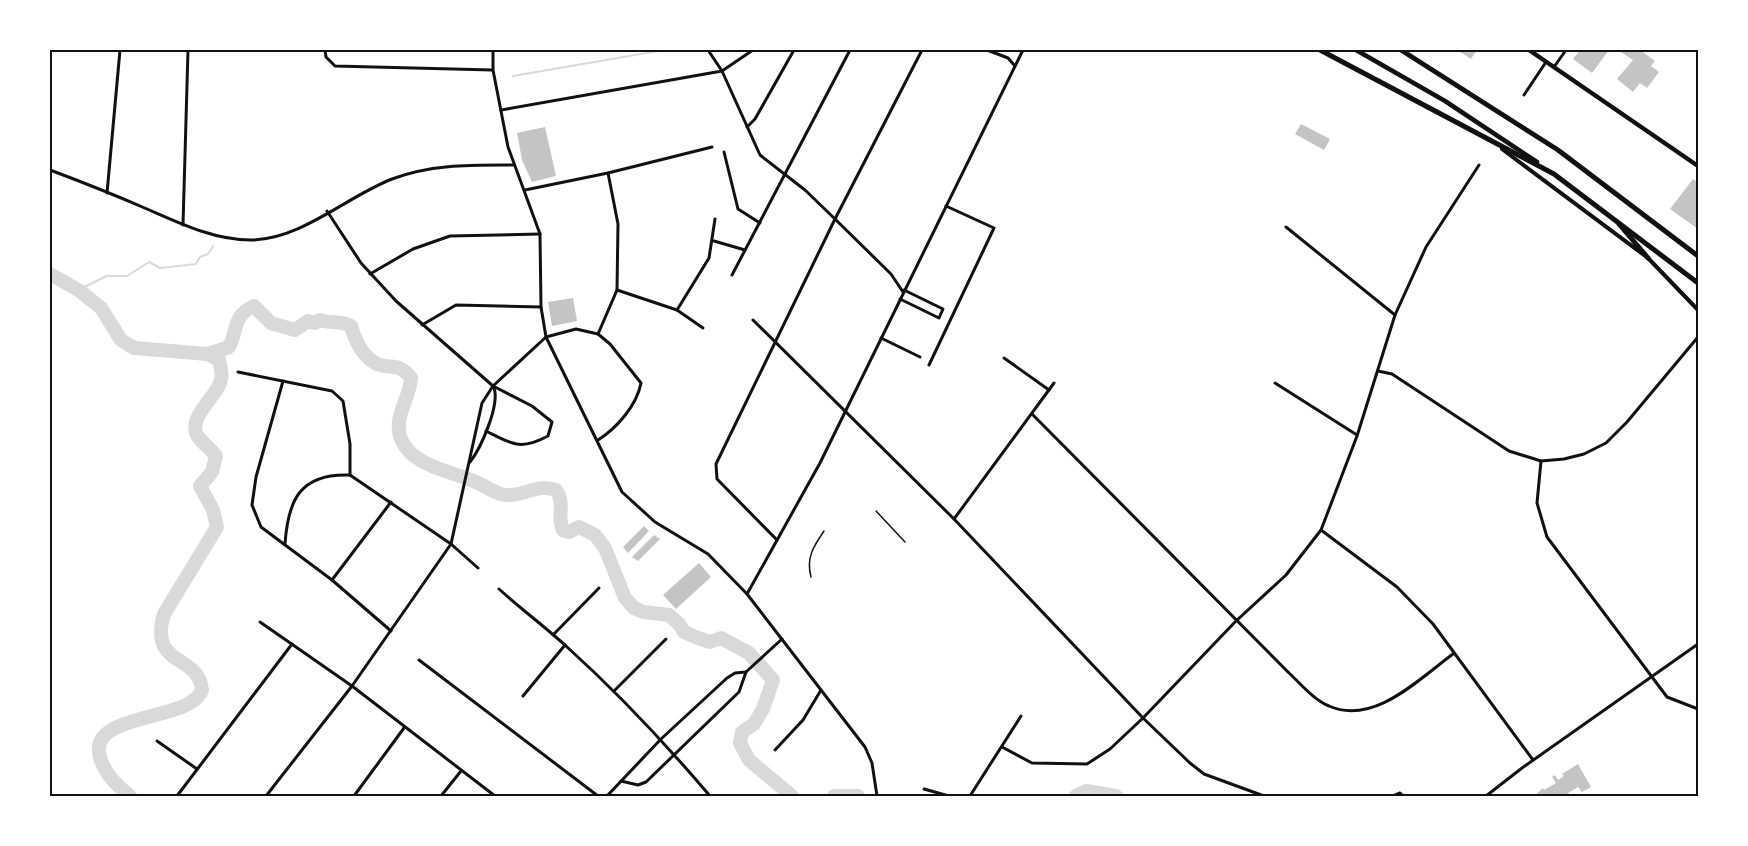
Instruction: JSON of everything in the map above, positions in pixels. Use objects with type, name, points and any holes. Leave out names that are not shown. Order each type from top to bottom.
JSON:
[{"type":"highway","points":[[1320,50],[1554,174],[1610,213],[1698,283]]},
{"type":"highway","points":[[1401,50],[1558,150],[1698,256]]},
{"type":"highway","points":[[1610,213],[1648,258]]},
{"type":"main road","points":[[1356,50],[1445,101],[1554,174]]},
{"type":"main road","points":[[1529,50],[1698,166]]},
{"type":"street","points":[[107,193],[120,50]]},
{"type":"street","points":[[183,225],[188,50]]},
{"type":"street","points":[[325,50],[326,57],[335,66],[493,70]]},
{"type":"street","points":[[493,50],[493,70],[513,165],[525,190],[540,234],[541,307],[546,337],[622,492],[655,522],[708,554],[747,594],[865,747],[872,763],[877,796]]},
{"type":"street","points":[[501,110],[722,71],[753,50]]},
{"type":"street","points":[[747,127],[755,119],[794,50]]},
{"type":"street","points":[[732,275],[850,50]]},
{"type":"street","points":[[777,540],[717,479],[716,464],[835,219],[922,50]]},
{"type":"street","points":[[987,50],[1008,58],[1015,66]]},
{"type":"street","points":[[747,594],[820,463],[843,412],[1023,50]]},
{"type":"street","points":[[1554,67],[1566,50]]},
{"type":"street","points":[[708,51],[722,71],[760,155],[835,219],[891,274],[904,291],[943,309],[939,318],[899,299]]},
{"type":"street","points":[[1524,95],[1546,62]]},
{"type":"street","points":[[1497,145],[1648,258],[1698,310]]},
{"type":"street","points":[[525,190],[609,173],[711,147]]},
{"type":"street","points":[[724,152],[738,209],[760,223]]},
{"type":"street","points":[[50,170],[183,225],[229,238],[252,240],[301,227],[327,211],[389,180],[413,171],[467,165],[513,165]]},
{"type":"street","points":[[1002,747],[1032,763],[1087,764],[1110,749],[1143,718],[1236,621],[1286,574],[1321,530],[1357,436],[1395,315],[1426,247],[1479,165]]},
{"type":"street","points":[[598,334],[617,290],[618,224],[609,173]]},
{"type":"street","points":[[929,365],[994,228],[946,206]]},
{"type":"street","points":[[327,211],[370,274],[422,324],[493,386],[532,406],[552,422],[548,436],[532,445],[517,446],[486,431]]},
{"type":"street","points":[[677,310],[709,258],[714,241],[715,219]]},
{"type":"street","points":[[1286,226],[1395,315]]},
{"type":"street","points":[[370,274],[413,249],[450,236],[540,234]]},
{"type":"street","points":[[714,241],[745,250]]},
{"type":"street","points":[[617,290],[677,310],[703,328]]},
{"type":"street","points":[[422,324],[456,305],[541,307]]},
{"type":"street","points":[[753,320],[843,412],[954,519],[1143,718],[1204,774],[1264,796]]},
{"type":"street","points":[[266,796],[352,686],[451,544],[480,408],[493,386],[546,337],[576,329],[598,334],[627,362],[641,383],[626,414],[610,432],[598,440]]},
{"type":"street","points":[[1378,371],[1392,374],[1499,446],[1541,461],[1584,454],[1606,443],[1627,422],[1698,337]]},
{"type":"street","points":[[880,338],[920,357]]},
{"type":"street","points":[[1004,358],[1049,390]]},
{"type":"street","points":[[238,372],[332,391],[343,401],[350,444],[350,475]]},
{"type":"street","points":[[283,381],[256,477],[252,505],[261,527],[332,580],[391,631]]},
{"type":"street","points":[[954,519],[1054,382]]},
{"type":"street","points":[[1275,384],[1357,436]]},
{"type":"street","points":[[470,462],[486,431],[496,395],[493,386]]},
{"type":"street","points":[[1032,414],[1236,621],[1315,697],[1328,706],[1355,710],[1384,702],[1453,654]]},
{"type":"street","points":[[1541,461],[1537,503],[1547,537],[1667,697],[1698,709]]},
{"type":"street","points":[[285,544],[292,504],[304,487],[317,478],[350,475],[451,544],[478,568]]},
{"type":"street","points":[[332,580],[391,502]]},
{"type":"street","points":[[1321,530],[1398,588],[1433,624],[1533,760]]},
{"type":"street","points":[[553,635],[599,588]]},
{"type":"street","points":[[499,589],[565,645],[614,691],[661,739],[710,796]]},
{"type":"street","points":[[260,622],[352,686],[495,796]]},
{"type":"street","points":[[614,691],[666,639]]},
{"type":"street","points":[[621,781],[638,785],[646,783],[739,692],[746,672],[782,639]]},
{"type":"street","points":[[177,796],[292,644]]},
{"type":"street","points":[[1486,796],[1533,760],[1698,644]]},
{"type":"street","points":[[523,696],[565,645]]},
{"type":"street","points":[[419,660],[597,796]]},
{"type":"street","points":[[607,796],[661,739],[727,678],[735,673],[746,672]]},
{"type":"street","points":[[775,750],[803,720],[821,690]]},
{"type":"street","points":[[970,796],[1021,716]]},
{"type":"street","points":[[354,796],[404,728]]},
{"type":"street","points":[[157,741],[197,769]]},
{"type":"street","points":[[441,796],[461,771]]},
{"type":"street","points":[[924,789],[949,796]]},
{"type":"street","points":[[1393,796],[1400,793],[1403,796]]},
{"type":"lane","points":[[876,511],[906,542]]},
{"type":"lane","points":[[811,577],[808,566],[810,554],[824,531]]},
{"type":"building","points":[[1457,50],[1477,50],[1471,59]]},
{"type":"building","points":[[1580,50],[1609,50],[1592,73],[1573,59]]},
{"type":"building","points":[[1618,50],[1640,50],[1655,61],[1651,66],[1659,72],[1647,88],[1640,83],[1633,92],[1617,79],[1633,60]]},
{"type":"building","points":[[1301,124],[1330,139],[1324,150],[1295,134]]},
{"type":"building","points":[[545,127],[556,176],[532,182],[522,160],[517,133]]},
{"type":"building","points":[[1693,179],[1698,183],[1698,229],[1670,209]]},
{"type":"building","points":[[573,298],[577,321],[552,326],[548,302]]},
{"type":"building","points":[[644,526],[649,531],[628,553],[623,547]]},
{"type":"building","points":[[654,535],[660,539],[638,561],[632,557]]},
{"type":"building","points":[[699,563],[711,577],[676,609],[663,595]]},
{"type":"building","points":[[1578,764],[1591,787],[1582,792],[1578,787],[1568,793],[1570,796],[1534,796],[1543,788],[1544,790],[1556,783],[1552,777],[1555,775],[1558,780],[1564,776],[1562,774]]},
{"type":"waterway","points":[[513,76],[664,50]]},
{"type":"waterway","points":[[78,290],[107,276],[127,276],[149,262],[160,268],[196,264],[200,257],[208,254],[213,246]]},
{"type":"waterway","points":[[50,274],[80,291],[101,308],[121,340],[134,348],[208,354],[219,360],[222,372],[219,385],[196,421],[195,428],[199,438],[216,456],[212,472],[200,486],[213,510],[217,527],[164,614],[161,631],[163,643],[168,652],[193,670],[199,678],[202,690],[194,700],[179,708],[123,724],[109,732],[100,742],[100,757],[108,774],[130,796]]},
{"type":"waterway","points":[[208,354],[229,347],[242,314],[254,306],[271,323],[295,330],[308,321],[315,323],[320,320],[351,326],[360,348],[372,361],[382,366],[402,369],[411,378],[399,421],[399,429],[402,441],[413,455],[500,494],[514,495],[543,488],[556,490],[560,500],[560,520],[563,530],[569,532],[579,527],[595,535],[605,548],[625,598],[634,608],[643,612],[669,615],[684,632],[710,642],[721,638],[749,653],[773,680],[763,709],[754,724],[742,732],[740,743],[749,760],[792,796]]},
{"type":"waterway","points":[[1076,796],[1086,791],[1116,796]]},
{"type":"waterway","points":[[834,796],[858,796]]}]
